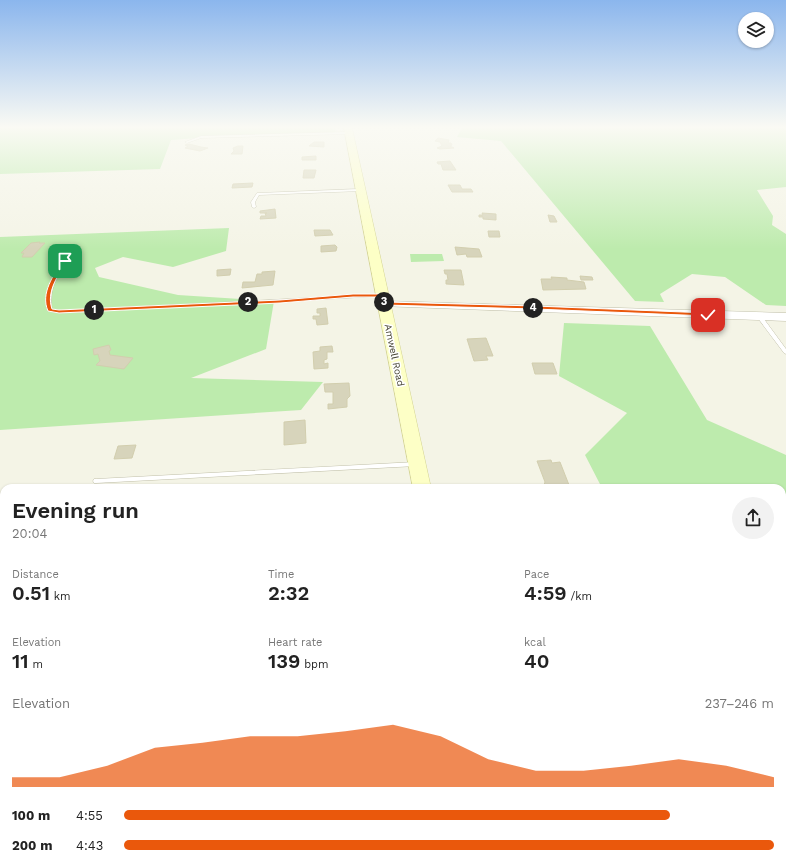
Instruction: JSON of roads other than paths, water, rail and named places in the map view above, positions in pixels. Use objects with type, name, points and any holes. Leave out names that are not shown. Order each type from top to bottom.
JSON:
[{"type":"main road","name":"Amwell Road","points":[[356,169],[421,484]]},
{"type":"street","points":[[384,300],[786,317]]},
{"type":"lane","points":[[254,207],[253,202],[258,194],[360,190]]},
{"type":"lane","points":[[71,246],[49,291],[48,303],[50,310],[59,312],[155,308],[353,296],[384,300]]},
{"type":"lane","points":[[758,316],[786,352]]},
{"type":"lane","points":[[96,481],[418,464]]}]
